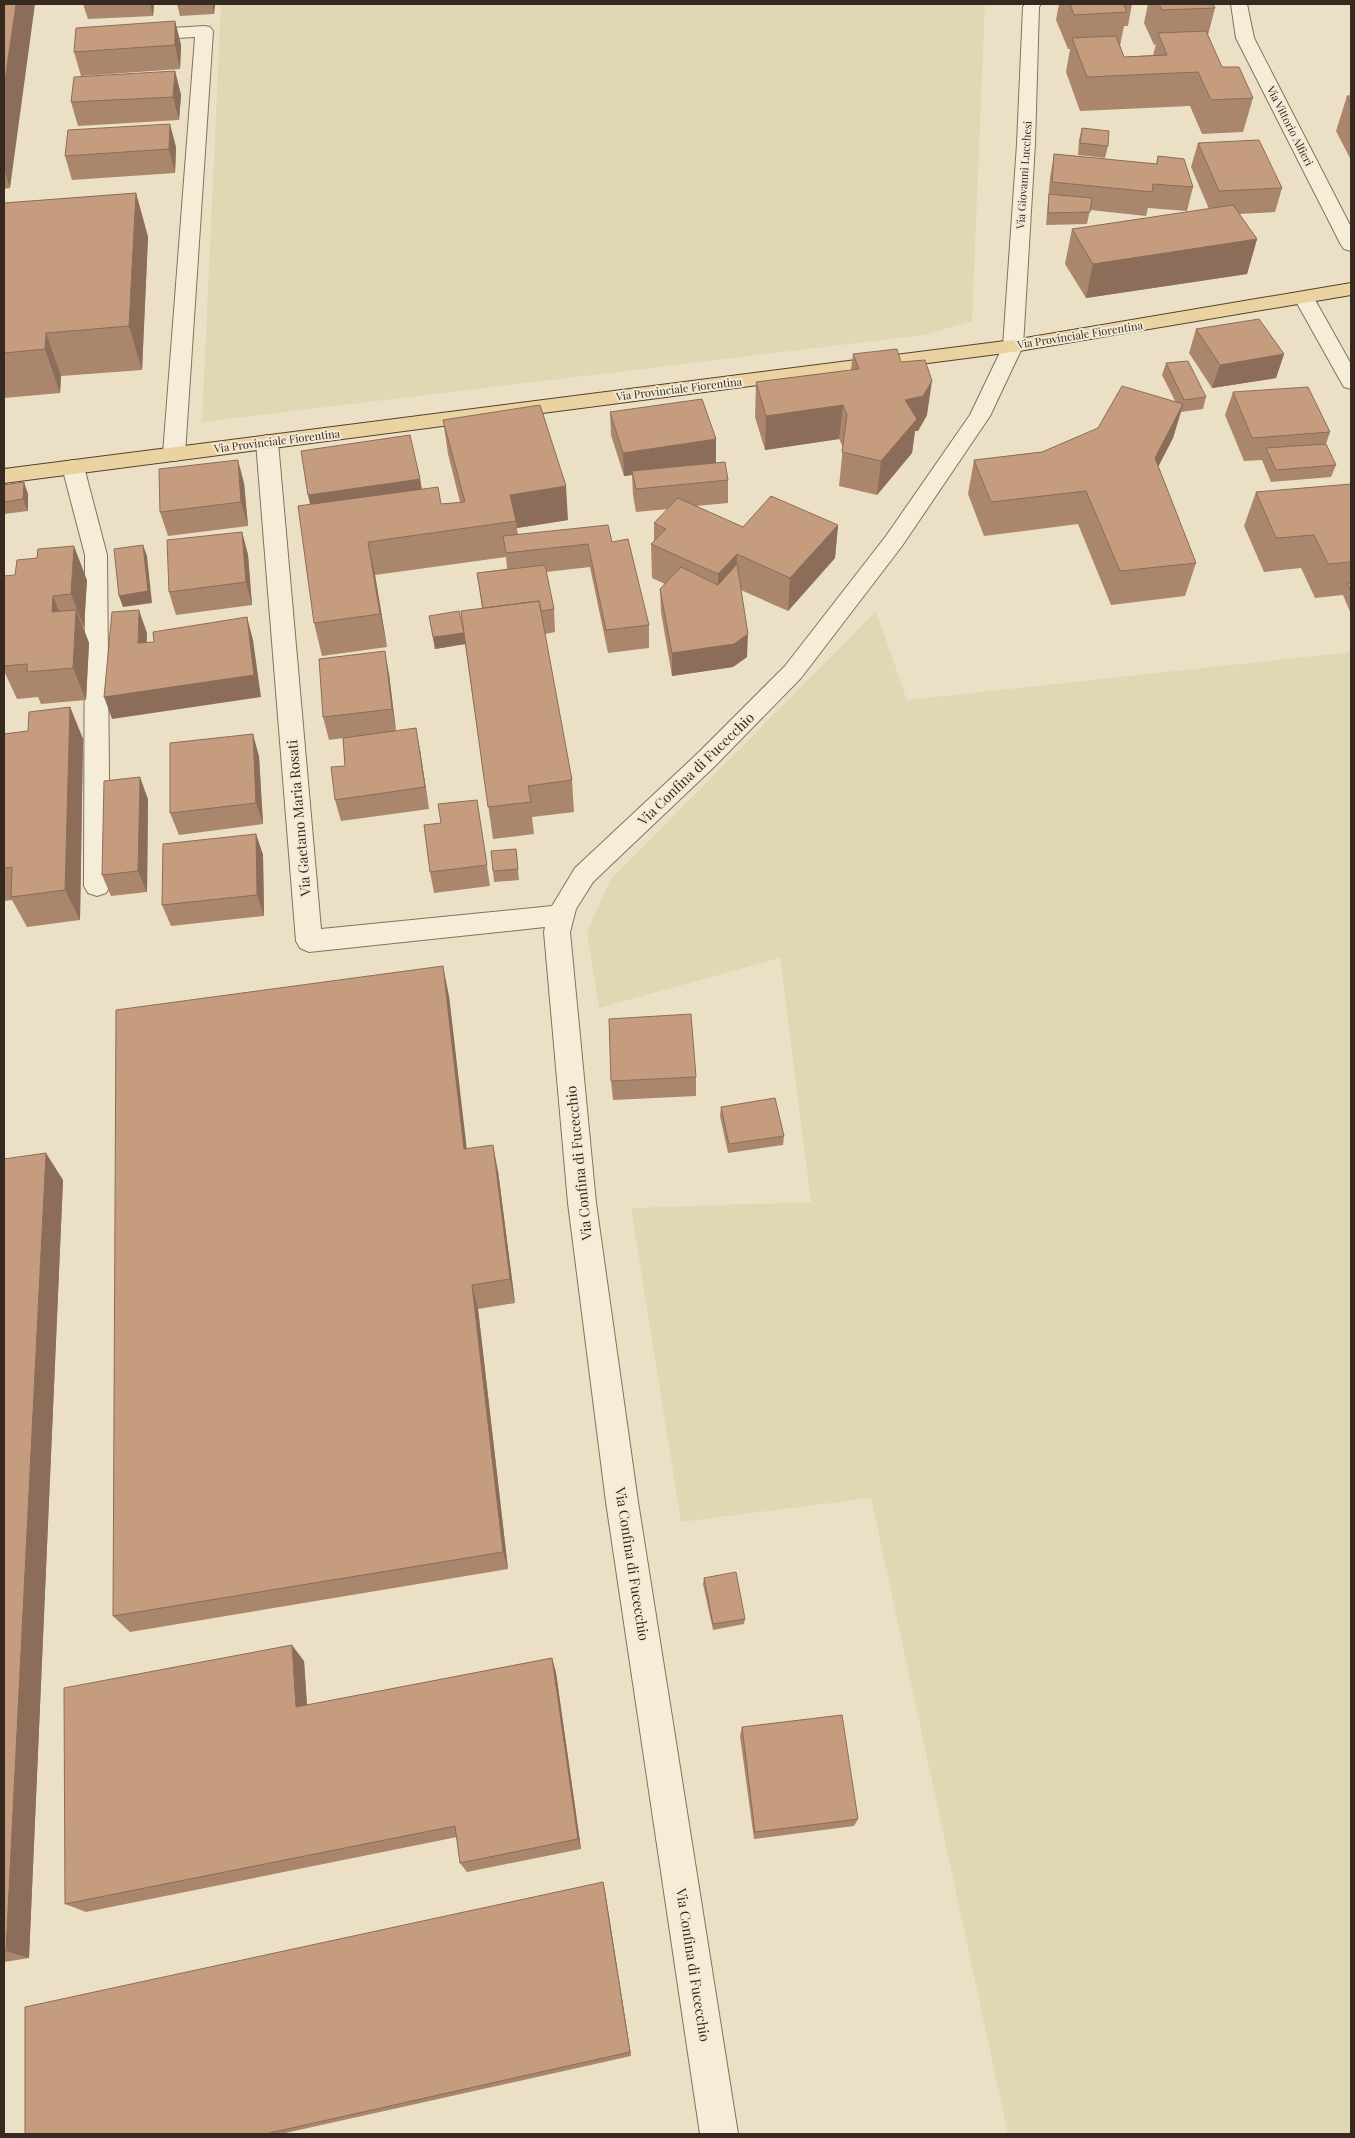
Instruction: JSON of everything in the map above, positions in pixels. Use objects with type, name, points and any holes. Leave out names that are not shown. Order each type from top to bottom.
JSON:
[{"type":"main road","name":"Via Provinciale Fiorentina","points":[[4,476],[1013,346],[1351,289]]},
{"type":"street","name":"Via Giovanni Lucchesi","points":[[1013,346],[1026,144],[1031,7],[1033,4]]},
{"type":"street","name":"Via Vittorio Alfieri","points":[[1238,4],[1245,38],[1351,245]]},
{"type":"street","points":[[120,36],[204,31],[174,454]]},
{"type":"street","points":[[1304,298],[1351,382]]},
{"type":"street","name":"Via Confina di Fucecchio","points":[[719,2134],[622,1502],[585,1222],[557,932],[564,908],[584,875],[714,752],[793,672],[894,541],[980,416],[1013,346]]},
{"type":"street","name":"Via Gaetano Maria Rosati","points":[[267,442],[309,941],[561,915]]},
{"type":"street","points":[[73,467],[96,555],[97,886]]},
{"type":"shaded area","points":[[221,4],[985,4],[972,321],[924,335],[202,422]]},
{"type":"shaded area","points":[[876,611],[907,700],[1351,652],[1351,2134],[1008,2134],[871,1498],[681,1522],[631,1208],[811,1202],[780,958],[599,1008],[587,932],[610,880]]},
{"type":"building","points":[[4,4],[16,4],[4,87]]},
{"type":"building","points":[[1070,4],[1123,4],[1127,12],[1074,15]]},
{"type":"building","points":[[1159,4],[1213,4],[1215,8],[1162,10]]},
{"type":"building","points":[[175,21],[175,45],[74,52],[76,28]]},
{"type":"building","points":[[1206,31],[1222,67],[1239,67],[1253,98],[1211,100],[1198,72],[1087,77],[1072,38],[1116,36],[1124,57],[1167,55],[1158,33]]},
{"type":"building","points":[[175,71],[173,97],[71,102],[74,77]]},
{"type":"building","points":[[1347,96],[1351,96],[1351,104]]},
{"type":"building","points":[[170,124],[169,149],[65,156],[68,130]]},
{"type":"building","points":[[1082,128],[1109,131],[1108,146],[1080,143]]},
{"type":"building","points":[[1259,140],[1282,188],[1219,191],[1198,143]]},
{"type":"building","points":[[1054,154],[1157,164],[1158,156],[1184,159],[1193,187],[1153,184],[1152,192],[1052,182]]},
{"type":"building","points":[[136,193],[129,326],[46,333],[45,349],[4,353],[4,203]]},
{"type":"building","points":[[1049,194],[1092,198],[1090,212],[1048,213]]},
{"type":"building","points":[[1233,205],[1257,239],[1093,264],[1072,229]]},
{"type":"building","points":[[1259,319],[1284,354],[1220,365],[1196,329]]},
{"type":"building","points":[[897,349],[901,362],[925,360],[932,381],[923,396],[905,400],[917,419],[881,461],[842,452],[847,415],[843,405],[766,416],[756,382],[859,369],[853,354]]},
{"type":"building","points":[[1188,361],[1206,397],[1184,400],[1166,363]]},
{"type":"building","points":[[1122,386],[1183,404],[1155,458],[1196,563],[1120,571],[1086,491],[991,502],[974,460],[1042,452],[1098,428]]},
{"type":"building","points":[[1308,387],[1330,432],[1252,438],[1233,392]]},
{"type":"building","points":[[702,399],[716,439],[623,453],[610,412]]},
{"type":"building","points":[[540,405],[566,486],[510,495],[516,521],[368,542],[380,614],[314,623],[298,506],[438,487],[441,504],[465,502],[443,420]]},
{"type":"building","points":[[410,435],[420,479],[308,495],[301,451]]},
{"type":"building","points":[[1326,444],[1336,465],[1276,470],[1266,448]]},
{"type":"building","points":[[238,460],[241,502],[160,512],[159,469]]},
{"type":"building","points":[[725,462],[728,480],[636,489],[632,471]]},
{"type":"building","points":[[24,482],[23,499],[4,502],[4,485]]},
{"type":"building","points":[[1351,484],[1351,562],[1328,564],[1314,535],[1276,538],[1256,492]]},
{"type":"building","points":[[771,496],[838,525],[790,578],[737,554],[718,574],[651,544],[666,529],[654,523],[678,498],[743,527]]},
{"type":"building","points":[[608,525],[612,542],[628,539],[649,625],[606,630],[588,544],[506,553],[503,536]]},
{"type":"building","points":[[242,532],[246,582],[169,592],[167,540]]},
{"type":"building","points":[[143,545],[148,591],[119,596],[114,549]]},
{"type":"building","points":[[74,546],[71,594],[53,596],[52,612],[76,610],[73,668],[27,672],[27,664],[4,666],[4,576],[15,575],[17,560],[37,558],[38,549]]},
{"type":"building","points":[[737,564],[748,634],[734,644],[672,653],[660,589],[681,567],[718,585]]},
{"type":"building","points":[[545,565],[554,609],[541,611],[539,601],[483,608],[477,573]]},
{"type":"building","points":[[1347,583],[1351,583],[1351,591]]},
{"type":"building","points":[[539,601],[572,780],[528,786],[531,802],[488,807],[461,611]]},
{"type":"building","points":[[139,610],[138,643],[154,642],[153,632],[247,617],[254,675],[104,697],[112,612]]},
{"type":"building","points":[[459,611],[464,633],[433,637],[429,616]]},
{"type":"building","points":[[385,651],[392,709],[323,717],[319,659]]},
{"type":"building","points":[[70,707],[65,890],[11,897],[12,867],[4,868],[4,734],[28,731],[29,712]]},
{"type":"building","points":[[416,728],[425,787],[335,800],[331,767],[345,766],[343,738]]},
{"type":"building","points":[[253,734],[256,803],[170,813],[170,743]]},
{"type":"building","points":[[140,777],[138,871],[102,875],[104,781]]},
{"type":"building","points":[[477,800],[487,865],[430,872],[424,825],[441,823],[438,804]]},
{"type":"building","points":[[256,834],[257,895],[162,905],[163,844]]},
{"type":"building","points":[[516,849],[518,869],[493,871],[491,851]]},
{"type":"building","points":[[443,966],[464,1149],[493,1145],[510,1279],[472,1285],[503,1552],[113,1616],[116,1010]]},
{"type":"building","points":[[691,1014],[696,1077],[611,1081],[609,1019]]},
{"type":"building","points":[[775,1098],[784,1136],[729,1144],[721,1107]]},
{"type":"building","points":[[46,1153],[6,1951],[4,1952],[4,1159]]},
{"type":"building","points":[[736,1572],[745,1619],[713,1624],[704,1578]]},
{"type":"building","points":[[292,1645],[296,1707],[552,1658],[578,1839],[460,1863],[455,1826],[65,1904],[64,1688]]},
{"type":"building","points":[[842,1715],[858,1819],[755,1832],[742,1727]]},
{"type":"building","points":[[603,1882],[630,2052],[265,2134],[25,2134],[25,2007]]}]
